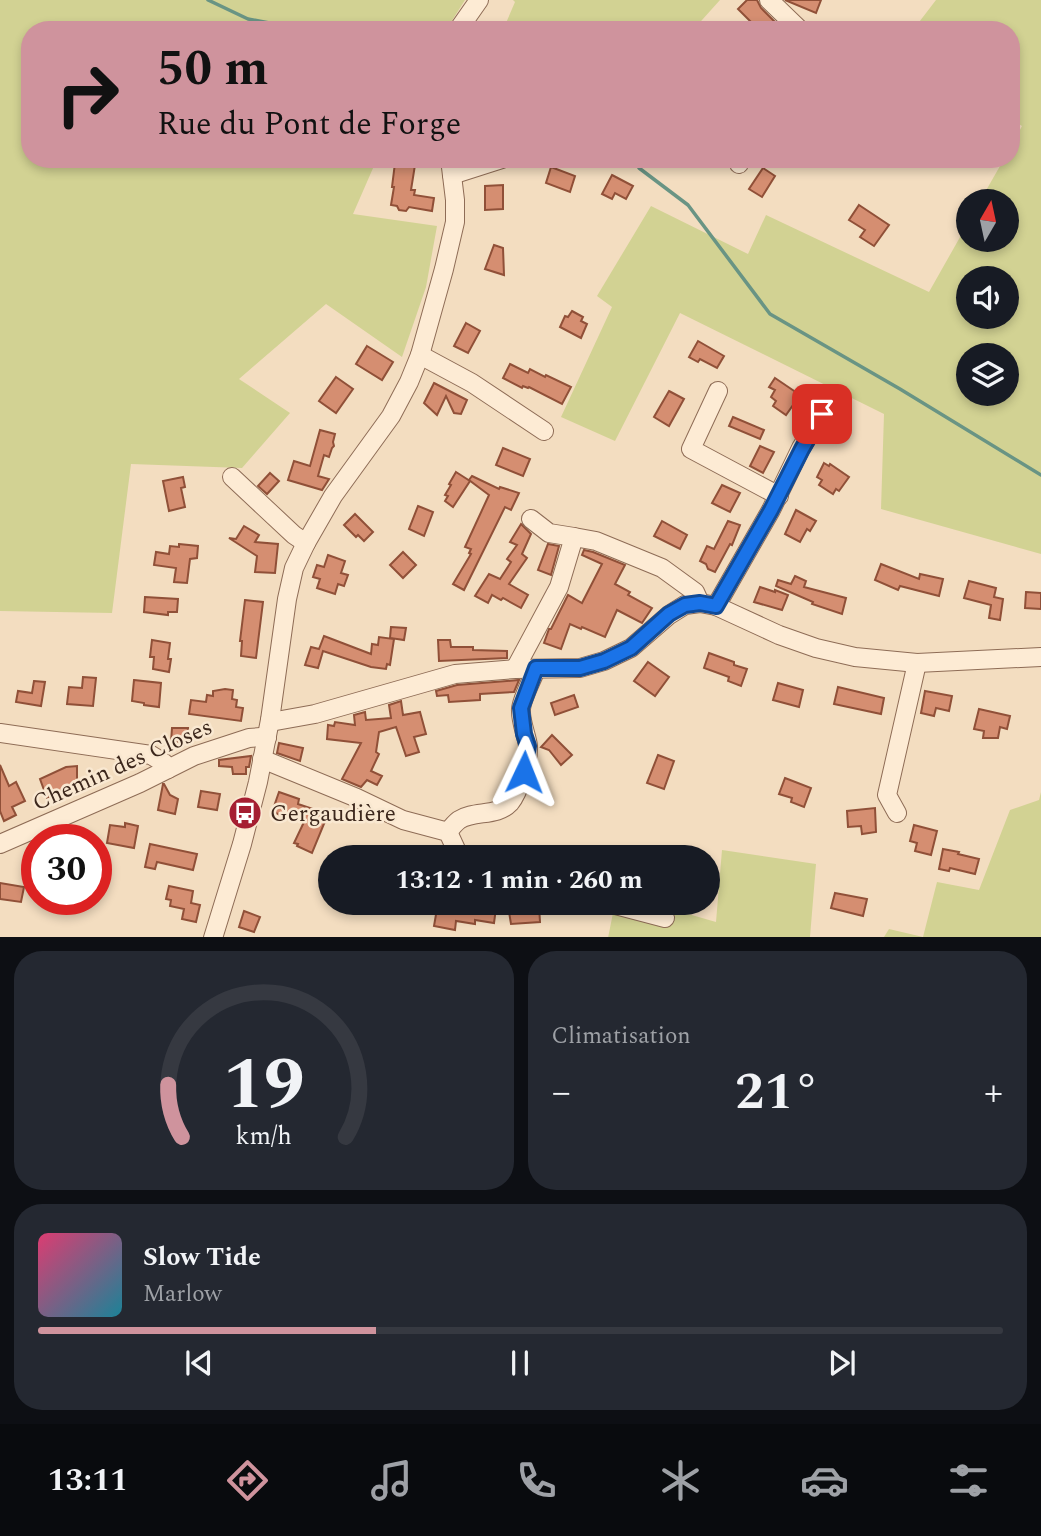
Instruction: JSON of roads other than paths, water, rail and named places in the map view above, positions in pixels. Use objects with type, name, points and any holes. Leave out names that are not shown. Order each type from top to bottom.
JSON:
[{"type":"street","points":[[464,21],[478,0]]},
{"type":"street","points":[[769,0],[791,21]]},
{"type":"street","points":[[213,937],[258,782],[294,568],[333,496],[391,416],[420,355],[455,222],[451,168]]},
{"type":"street","points":[[420,355],[466,379],[544,431]]},
{"type":"street","points":[[718,391],[691,449],[779,496]]},
{"type":"street","points":[[708,605],[779,496],[832,397]]},
{"type":"street","points":[[232,477],[306,543]]},
{"type":"street","points":[[531,519],[549,533],[596,541],[662,568],[708,605],[816,648],[855,657],[917,663],[1041,657]]},
{"type":"street","points":[[515,669],[559,587],[574,537]]},
{"type":"street","name":"Chemin des Closes","points":[[0,844],[194,756],[220,746],[261,737],[276,721],[315,714],[455,674],[515,669],[580,668],[604,661],[631,648],[669,614],[685,605],[708,605]]},
{"type":"street","points":[[897,814],[887,795],[917,663]]},
{"type":"street","points":[[448,832],[460,820],[477,814],[496,812],[509,804],[518,789],[528,746],[521,708],[536,668]]},
{"type":"street","points":[[0,733],[151,755],[168,769]]},
{"type":"street","points":[[262,759],[403,820],[448,832]]},
{"type":"street","points":[[448,832],[454,845]]},
{"type":"street","points":[[654,915],[665,918]]},
{"type":"waterway","points":[[208,0],[248,19],[259,21]]},
{"type":"waterway","points":[[639,168],[688,205],[770,314],[1041,475]]},
{"type":"place","name":"Gergaudière","points":[[245,813]]}]
